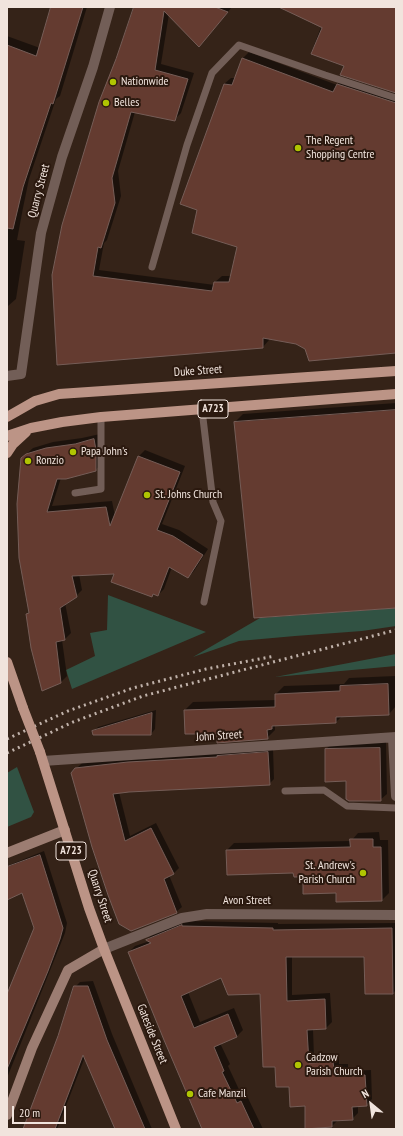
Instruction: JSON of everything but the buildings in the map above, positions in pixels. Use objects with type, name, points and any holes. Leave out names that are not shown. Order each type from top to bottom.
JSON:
[{"type":"main road","name":"Duke Street","points":[[7,417],[35,401],[59,394],[396,371]]},
{"type":"main road","name":"A723","points":[[31,428],[101,417],[396,394]]},
{"type":"main road","points":[[7,436],[31,428]]},
{"type":"main road","points":[[7,453],[13,444],[31,428]]},
{"type":"main road","name":"Quarry Street","points":[[7,662],[42,756],[89,908],[104,949]]},
{"type":"main road","name":"Gateside Street","points":[[104,949],[176,1129]]},
{"type":"street","name":"Quarry Street","points":[[7,376],[21,374],[41,233],[62,157],[93,67],[110,7]]},
{"type":"street","name":"John Street","points":[[42,756],[394,737]]},
{"type":"street","points":[[394,737],[396,796]]},
{"type":"street","points":[[7,853],[65,830]]},
{"type":"street","name":"Avon Street","points":[[104,949],[182,918],[207,914],[396,915]]},
{"type":"street","points":[[7,1115],[32,1048],[68,970],[104,949]]},
{"type":"lane","points":[[152,266],[187,145],[212,73],[238,45],[396,98]]},
{"type":"lane","points":[[202,410],[213,502],[221,521],[204,602]]},
{"type":"lane","points":[[75,493],[101,489],[101,417]]},
{"type":"lane","points":[[284,791],[324,790],[347,806],[396,808]]},
{"type":"green space","points":[[108,595],[206,632],[72,689],[66,670],[95,656],[90,633],[107,630]]},
{"type":"green space","points":[[396,608],[396,626],[362,631],[239,641],[193,657],[260,618]]},
{"type":"green space","points":[[396,654],[396,666],[275,677]]},
{"type":"green space","points":[[17,767],[34,812],[31,817],[7,827],[7,773]]},
{"type":"railway","points":[[7,753],[73,722],[143,696],[396,630]]},
{"type":"railway","points":[[7,739],[68,711],[133,688],[206,669],[275,656]]},
{"type":"place","name":"Nationwide","points":[[113,82]]},
{"type":"place","name":"Belles","points":[[106,103]]},
{"type":"place","name":"The Regent Shopping Centre","points":[[298,148]]},
{"type":"place","name":"Papa John's","points":[[73,452]]},
{"type":"place","name":"Ronzio","points":[[28,461]]},
{"type":"place","name":"St. Johns Church","points":[[147,495]]},
{"type":"place","name":"St. Andrew's Parish Church","points":[[363,873]]},
{"type":"place","name":"Cadzow Parish Church","points":[[298,1065]]},
{"type":"place","name":"Cafe Manzil","points":[[190,1094]]}]
